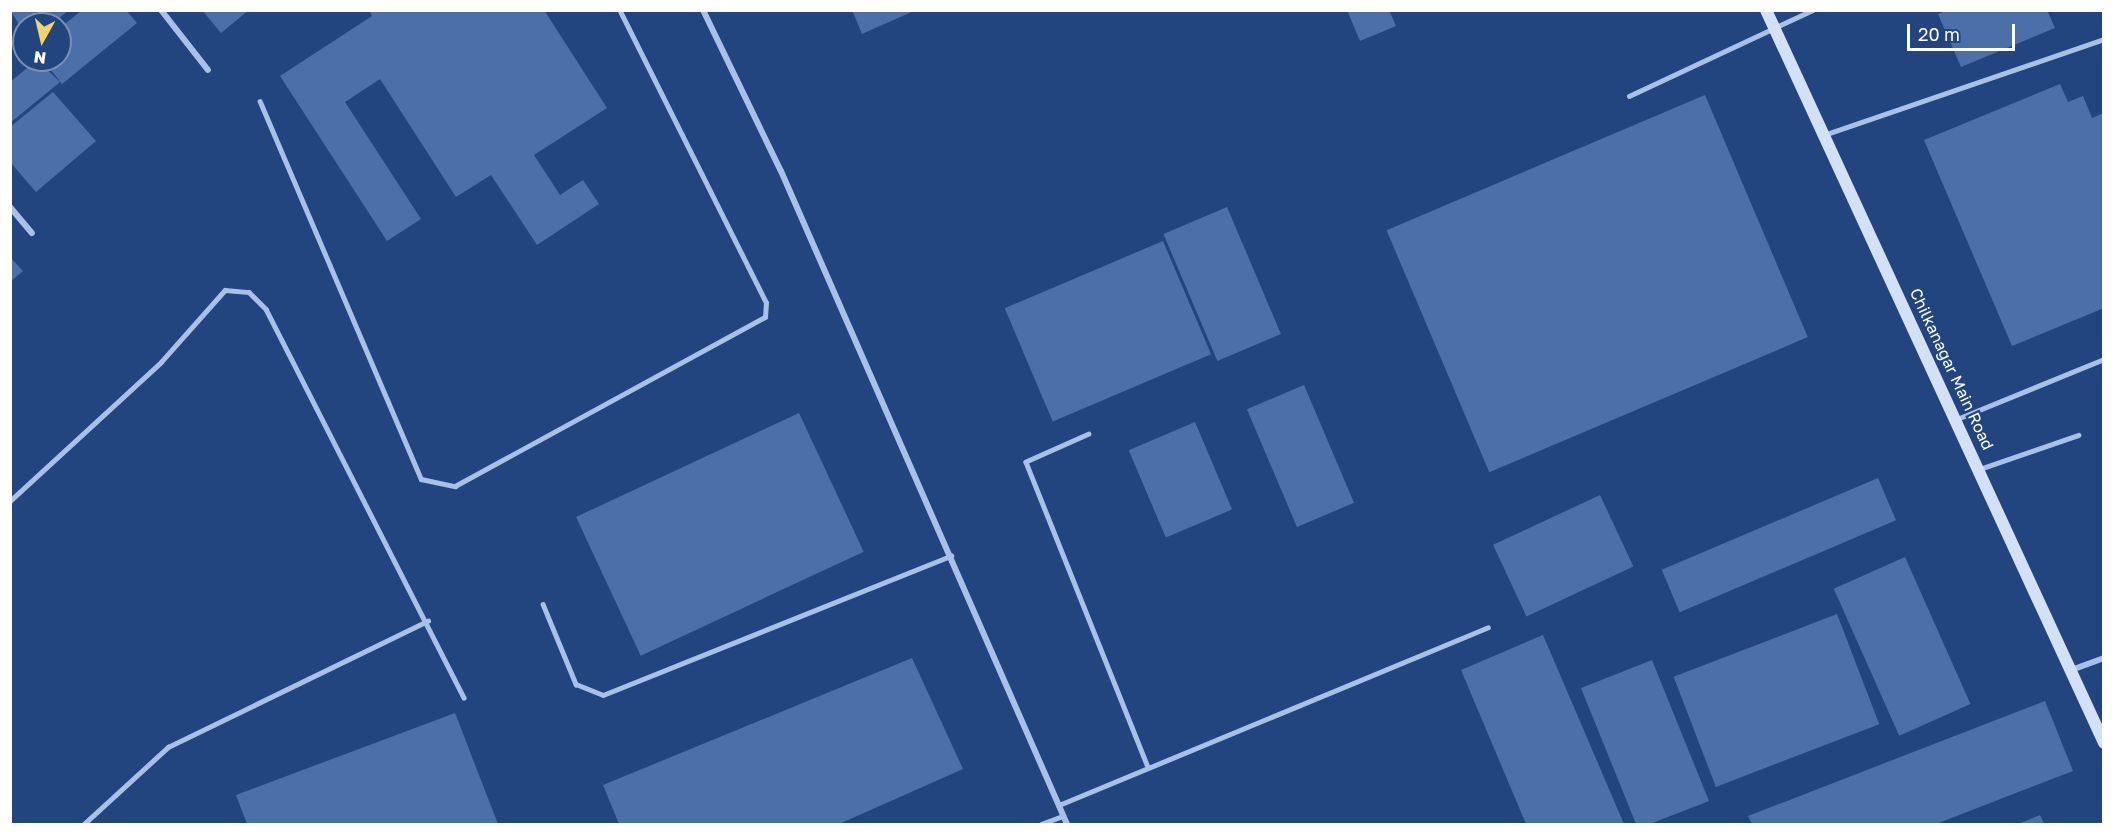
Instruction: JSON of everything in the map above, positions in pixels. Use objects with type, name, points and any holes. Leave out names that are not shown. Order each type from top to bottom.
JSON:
[{"type":"main road","name":"Chilkanagar Main Road","points":[[1766,10],[2074,669],[2103,743]]},
{"type":"street","points":[[161,10],[208,70]]},
{"type":"street","points":[[703,10],[781,171],[1067,825]]},
{"type":"street","points":[[10,207],[32,233]]},
{"type":"street","points":[[2074,669],[2103,658]]},
{"type":"lane","points":[[260,100],[421,479],[455,486],[754,328],[765,317],[766,303],[619,10]]},
{"type":"lane","points":[[1629,96],[1813,10]]},
{"type":"lane","points":[[1824,135],[2103,39]]},
{"type":"lane","points":[[10,501],[161,362],[225,290],[249,292],[266,309],[428,621],[464,698]]},
{"type":"lane","points":[[1957,419],[2103,359]]},
{"type":"lane","points":[[1089,434],[1026,462],[1148,767]]},
{"type":"lane","points":[[1980,469],[2078,435]]},
{"type":"lane","points":[[543,603],[576,684],[603,695],[951,556]]},
{"type":"lane","points":[[84,825],[168,747],[428,621]]},
{"type":"lane","points":[[1059,805],[1488,627]]},
{"type":"lane","points":[[1041,825],[1063,816]]},
{"type":"building","points":[[10,10],[69,10],[67,12],[12,13]]},
{"type":"building","points":[[82,10],[126,10],[137,23],[62,84],[52,72],[72,72],[72,18]]},
{"type":"building","points":[[202,10],[249,10],[221,33]]},
{"type":"building","points":[[369,10],[544,10],[607,108],[534,155],[560,195],[583,180],[599,204],[537,245],[491,175],[456,197],[380,79],[345,102],[421,219],[387,241],[280,76],[372,16]]},
{"type":"building","points":[[852,10],[916,10],[862,34]]},
{"type":"building","points":[[1347,10],[1389,10],[1396,26],[1360,41]]},
{"type":"building","points":[[1947,10],[2047,10],[2055,28],[1961,67],[1938,14]]},
{"type":"building","points":[[22,72],[50,72],[60,82],[10,123],[10,82]]},
{"type":"building","points":[[2060,84],[2068,102],[2083,96],[2092,118],[2104,113],[2104,308],[2012,346],[1924,140]]},
{"type":"building","points":[[53,92],[96,141],[36,192],[10,162],[10,127]]},
{"type":"building","points":[[1705,95],[1808,337],[1489,472],[1387,230]]},
{"type":"building","points":[[1227,207],[1281,334],[1217,361],[1163,234]]},
{"type":"building","points":[[1163,241],[1211,354],[1053,421],[1005,308]]},
{"type":"building","points":[[10,257],[23,271],[10,282]]},
{"type":"building","points":[[1304,385],[1354,503],[1297,527],[1247,409]]},
{"type":"building","points":[[799,413],[864,552],[641,656],[576,517]]},
{"type":"building","points":[[1195,422],[1232,509],[1166,538],[1129,450]]},
{"type":"building","points":[[1878,478],[1896,520],[1680,612],[1662,570]]},
{"type":"building","points":[[1600,495],[1633,567],[1526,616],[1493,545]]},
{"type":"building","points":[[1905,557],[1970,704],[1899,736],[1834,589]]},
{"type":"building","points":[[1837,614],[1879,724],[1716,787],[1674,677]]},
{"type":"building","points":[[1543,635],[1624,824],[1526,824],[1461,670]]},
{"type":"building","points":[[912,658],[963,769],[839,824],[619,824],[603,785]]},
{"type":"building","points":[[1652,660],[1709,801],[1650,824],[1636,824],[1581,688]]},
{"type":"building","points":[[2045,701],[2073,771],[1936,824],[1752,824],[1748,816]]},
{"type":"building","points":[[455,713],[498,824],[247,824],[236,795]]},
{"type":"building","points":[[2040,815],[2044,824],[2018,824]]}]
